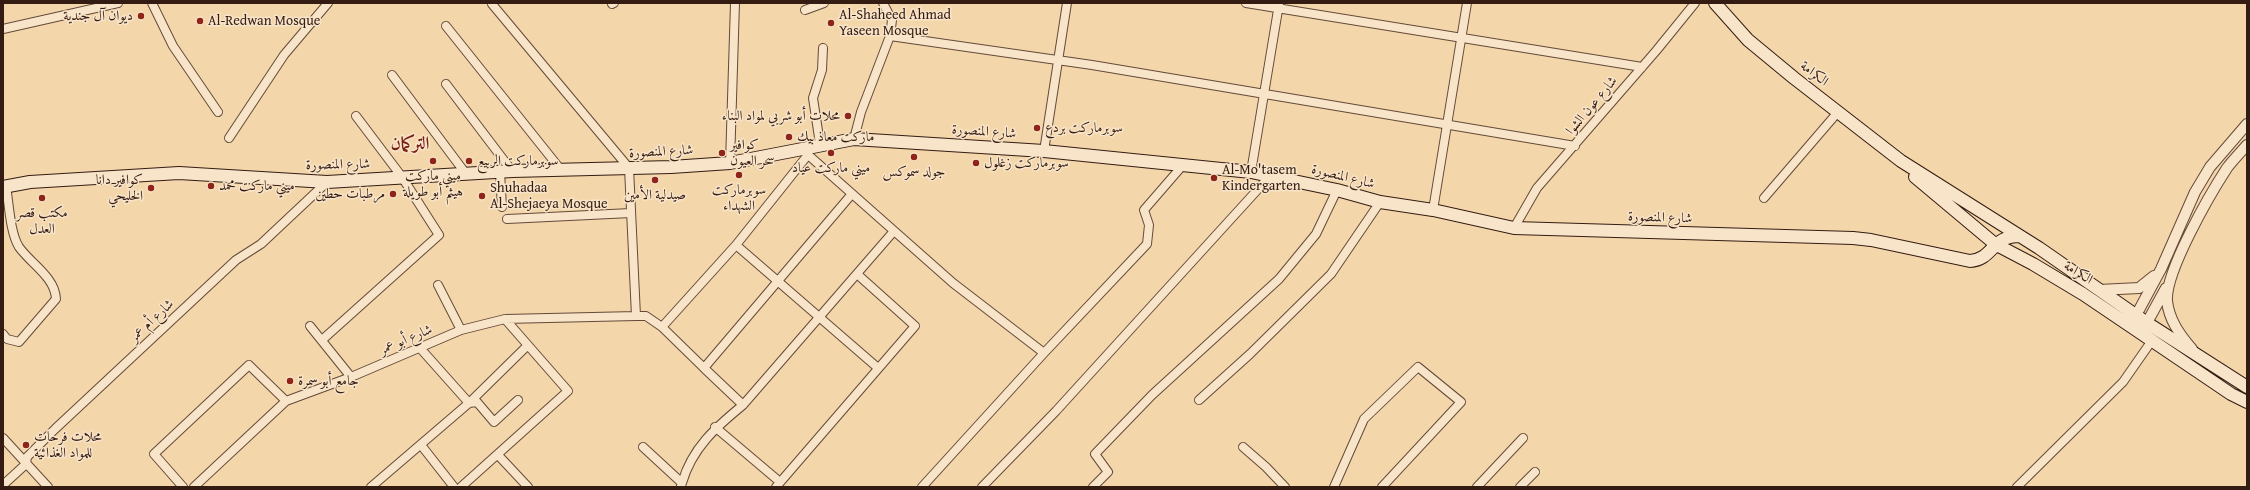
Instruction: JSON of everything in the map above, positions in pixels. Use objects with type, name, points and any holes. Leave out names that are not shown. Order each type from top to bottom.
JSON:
[{"type":"main road","name":"الكرامة","points":[[1715,3],[1748,40],[1901,161],[2020,236],[2099,290],[2144,327],[2193,351],[2247,387]]},
{"type":"main road","name":"شارع المنصورة","points":[[5,186],[30,182],[179,173],[326,182],[512,171],[629,168],[730,163],[805,152],[820,144],[854,139],[1044,151],[1251,172],[1337,190],[1380,202],[1433,210],[1514,228],[1852,238],[1871,240],[1970,261],[1983,258],[1995,244],[2003,238],[2020,236]]},
{"type":"main road","name":"الكرامة","points":[[1901,161],[1914,175],[1995,244],[2134,320]]},
{"type":"main road","name":"الكرامة","points":[[2144,327],[2153,339],[2231,394],[2247,402]]},
{"type":"street","points":[[3,29],[105,4],[118,3]]},
{"type":"street","points":[[152,3],[173,46],[218,112]]},
{"type":"street","points":[[229,138],[284,56],[328,3]]},
{"type":"street","points":[[730,163],[735,3]]},
{"type":"street","points":[[805,10],[824,3]]},
{"type":"street","points":[[854,139],[861,112],[890,36],[892,20],[883,3]]},
{"type":"street","points":[[1044,151],[1067,3]]},
{"type":"street","points":[[1246,3],[1279,6],[1642,67]]},
{"type":"street","points":[[1433,210],[1467,3]]},
{"type":"street","name":"شارع عون الشوا","points":[[1514,228],[1538,188],[1695,3]]},
{"type":"street","points":[[492,4],[629,168],[636,316]]},
{"type":"street","points":[[1251,172],[1279,6]]},
{"type":"street","points":[[446,26],[561,170]]},
{"type":"street","points":[[890,36],[1058,61],[1575,146]]},
{"type":"street","points":[[820,144],[813,98],[822,70],[823,48]]},
{"type":"street","points":[[392,75],[466,174]]},
{"type":"street","points":[[446,84],[512,171]]},
{"type":"street","points":[[1764,198],[1838,112]]},
{"type":"street","points":[[322,340],[439,235],[402,177],[356,116]]},
{"type":"street","points":[[2134,320],[2161,269],[2186,208],[2210,167],[2247,124]]},
{"type":"street","points":[[2144,327],[2171,280],[2211,196],[2228,167],[2247,145]]},
{"type":"street","points":[[662,327],[736,245],[805,152],[851,195],[953,283],[1044,353]]},
{"type":"street","points":[[922,487],[1044,353],[1147,244],[1149,225],[1144,210],[1183,165]]},
{"type":"street","points":[[500,172],[502,207]]},
{"type":"street","points":[[982,487],[1056,411],[1270,176]]},
{"type":"street","name":"شارع أم عمر","points":[[3,485],[26,464],[27,457],[54,429],[236,260],[261,244],[326,182]]},
{"type":"street","points":[[3,334],[7,339],[19,342],[56,298],[56,288],[18,246],[12,225],[5,186]]},
{"type":"street","points":[[1093,487],[1108,472],[1095,454],[1152,395],[1279,278],[1316,234],[1337,190]]},
{"type":"street","points":[[704,368],[851,195]]},
{"type":"street","points":[[1199,400],[1250,354],[1331,274],[1380,202]]},
{"type":"street","points":[[507,220],[631,213]]},
{"type":"street","points":[[643,447],[681,485],[692,457],[715,427],[743,404],[789,355],[818,317],[894,231]]},
{"type":"street","points":[[736,245],[878,368]]},
{"type":"street","points":[[2099,290],[2139,288],[2161,269]]},
{"type":"street","points":[[715,427],[778,485],[915,326],[857,274]]},
{"type":"street","points":[[2171,280],[2167,301],[2170,316],[2175,327],[2193,351]]},
{"type":"street","points":[[438,285],[461,330]]},
{"type":"street","name":"شارع أبو عمر","points":[[194,487],[286,401],[351,377],[461,330],[505,319],[646,316],[662,327],[743,404]]},
{"type":"street","points":[[461,487],[568,391],[527,346],[505,319]]},
{"type":"street","points":[[310,326],[351,377]]},
{"type":"street","points":[[2017,487],[2123,382],[2153,339]]},
{"type":"street","points":[[375,486],[469,403],[527,346]]},
{"type":"street","points":[[420,348],[469,403]]},
{"type":"street","points":[[183,487],[154,454],[249,365],[286,401]]},
{"type":"street","points":[[1334,487],[1364,419],[1418,367],[1461,402],[1382,487]]},
{"type":"street","points":[[469,403],[476,402],[494,422],[518,400]]},
{"type":"street","points":[[3,438],[45,484],[35,487]]},
{"type":"street","points":[[1477,487],[1523,438]]},
{"type":"street","points":[[420,445],[454,487]]},
{"type":"street","points":[[1243,447],[1285,487]]},
{"type":"street","points":[[498,455],[528,487]]},
{"type":"street","points":[[1520,487],[1534,472]]},
{"type":"place","name":"ديوان آل جندية","points":[[141,16]]},
{"type":"place","name":"Al-Redwan Mosque","points":[[200,21]]},
{"type":"place","name":"Al-Shaheed Ahmad Yaseen Mosque","points":[[831,23]]},
{"type":"place","name":"محلات أبو شربي لمواد البناء","points":[[848,116]]},
{"type":"place","name":"سوبرماركت بردع","points":[[1037,128]]},
{"type":"place","name":"ماركت معاذ بيك","points":[[789,137]]},
{"type":"place","name":"كوافير سحر العيون","points":[[722,153]]},
{"type":"place","name":"ميني ماركت عياد","points":[[831,153]]},
{"type":"place","name":"جولد سموكس","points":[[914,157]]},
{"type":"place","name":"ميني ماركت هيثم أبو طويلة","points":[[433,161]]},
{"type":"place","name":"سوبرماركت الربيع","points":[[469,161]]},
{"type":"place","name":"سوبرماركت زغلول","points":[[976,163]]},
{"type":"place","name":"سوبرماركت الشهداء","points":[[739,175]]},
{"type":"place","name":"Al-Mo'tasem Kindergarten","points":[[1214,178]]},
{"type":"place","name":"صيدلية الأمين","points":[[655,180]]},
{"type":"place","name":"ميني ماركت محمد","points":[[211,186]]},
{"type":"place","name":"كوافير دانا الخليحي","points":[[151,188]]},
{"type":"place","name":"مرطبات حطين","points":[[393,194]]},
{"type":"place","name":"Shuhadaa Al-Shejaeya Mosque","points":[[482,196]]},
{"type":"place","name":"مكتب قصر العدل","points":[[42,198]]},
{"type":"place","name":"جامع أبو سمرة","points":[[290,381]]},
{"type":"place","name":"محلات فرحات للمواد الغذائية","points":[[26,445]]},
{"type":"district","name":"التركمان","points":[[410,144]]}]
